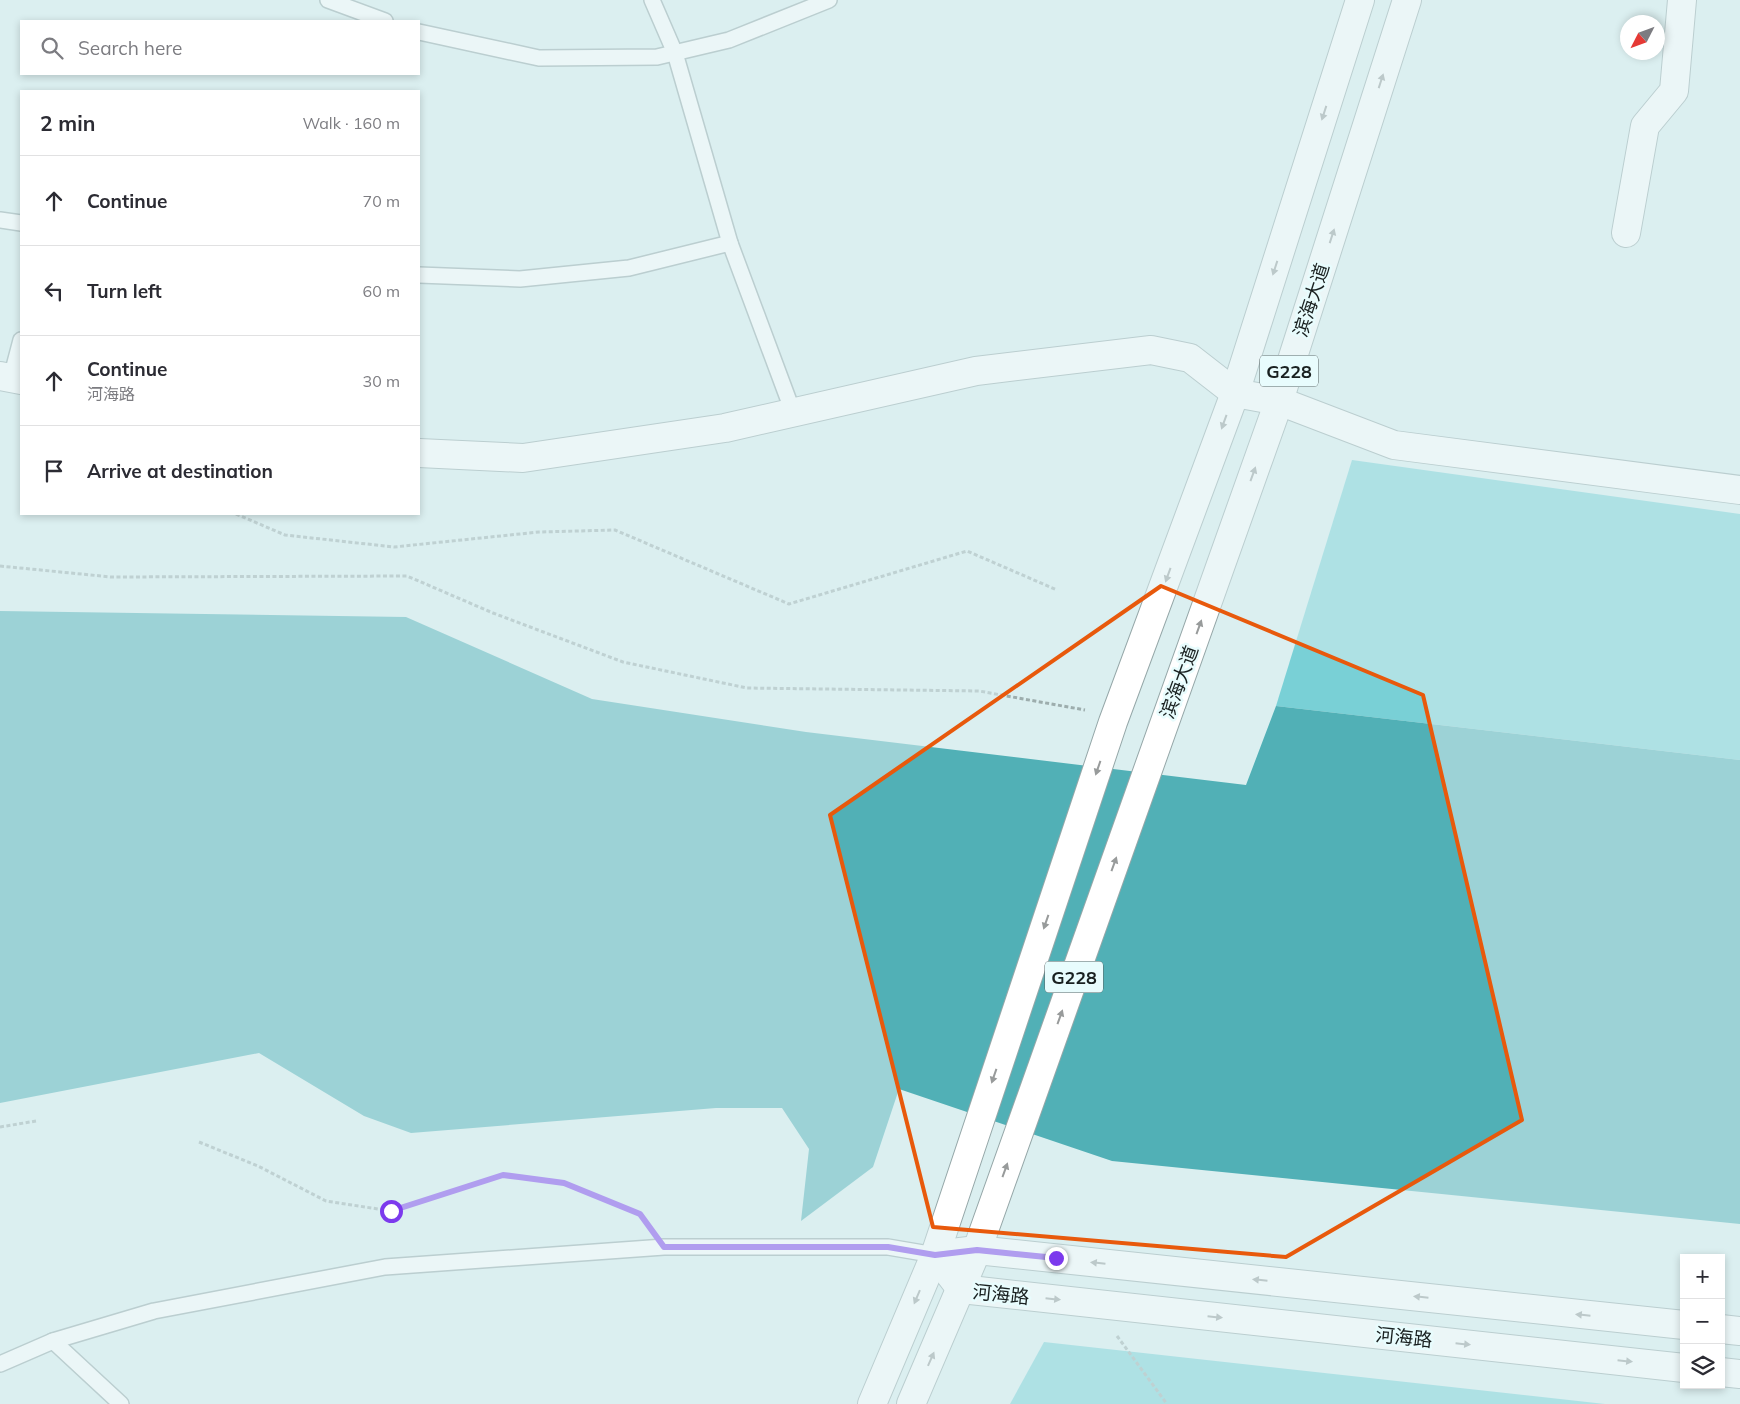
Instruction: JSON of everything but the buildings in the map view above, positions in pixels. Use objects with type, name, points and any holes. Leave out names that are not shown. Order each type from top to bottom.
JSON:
[{"type":"main road","name":"G228","points":[[872,1404],[935,1255],[1113,722],[1235,393],[1360,0]]},
{"type":"main road","name":"滨海大道","points":[[977,1250],[1279,402],[1407,0]]},
{"type":"main road","points":[[1626,233],[1645,126],[1674,91],[1682,0]]},
{"type":"main road","points":[[420,453],[523,458],[725,428],[976,371],[1151,350],[1190,358],[1235,393],[1279,402],[1394,445],[1740,490]]},
{"type":"main road","name":"G228","points":[[911,1404],[977,1250]]},
{"type":"main road","points":[[935,1255],[977,1250],[1680,1325]]},
{"type":"main road","name":"河海路","points":[[935,1255],[961,1290],[1680,1368]]},
{"type":"main road","points":[[1725,1329],[1740,1331]]},
{"type":"main road","points":[[1725,1372],[1740,1374]]},
{"type":"lane","points":[[328,0],[382,20]]},
{"type":"lane","points":[[652,0],[675,53],[730,243],[793,412]]},
{"type":"lane","points":[[420,32],[539,58],[657,57],[729,40],[830,0]]},
{"type":"lane","points":[[0,220],[20,222]]},
{"type":"lane","points":[[420,275],[520,279],[629,268],[730,243]]},
{"type":"lane","points":[[11,378],[20,344]]},
{"type":"lane","points":[[0,1364],[53,1341],[154,1311],[385,1267],[664,1247],[888,1247],[935,1255]]},
{"type":"lane","points":[[53,1341],[121,1404]]},
{"type":"path","points":[[238,515],[285,535],[394,548],[539,532],[615,530],[789,604],[967,551],[1057,590]]},
{"type":"path","points":[[0,566],[111,577],[407,576],[493,613],[623,662],[747,688],[979,692],[1088,710]]},
{"type":"path","points":[[0,1126],[36,1121]]},
{"type":"path","points":[[199,1142],[258,1166],[326,1201],[391,1211],[503,1175],[564,1183],[640,1214],[664,1247]]},
{"type":"path","points":[[1113,1330],[1167,1404]]},
{"type":"highlighted area","points":[[1161,586],[1423,695],[1522,1120],[1286,1257],[933,1227],[830,815]]},
{"type":"shaded area","points":[[1352,460],[1740,514],[1740,760],[1276,706]]},
{"type":"shaded area","points":[[0,611],[406,617],[592,699],[806,732],[1246,785],[1276,706],[1740,760],[1740,1224],[1112,1161],[899,1089],[873,1167],[801,1221],[809,1149],[782,1108],[716,1108],[411,1133],[364,1116],[259,1053],[0,1103]]},
{"type":"shaded area","points":[[1044,1342],[1605,1404],[1010,1404]]},
{"type":"route","points":[[391,1211],[503,1175],[564,1183],[640,1214],[664,1247],[888,1247],[935,1255],[977,1250],[1056,1258]]}]
